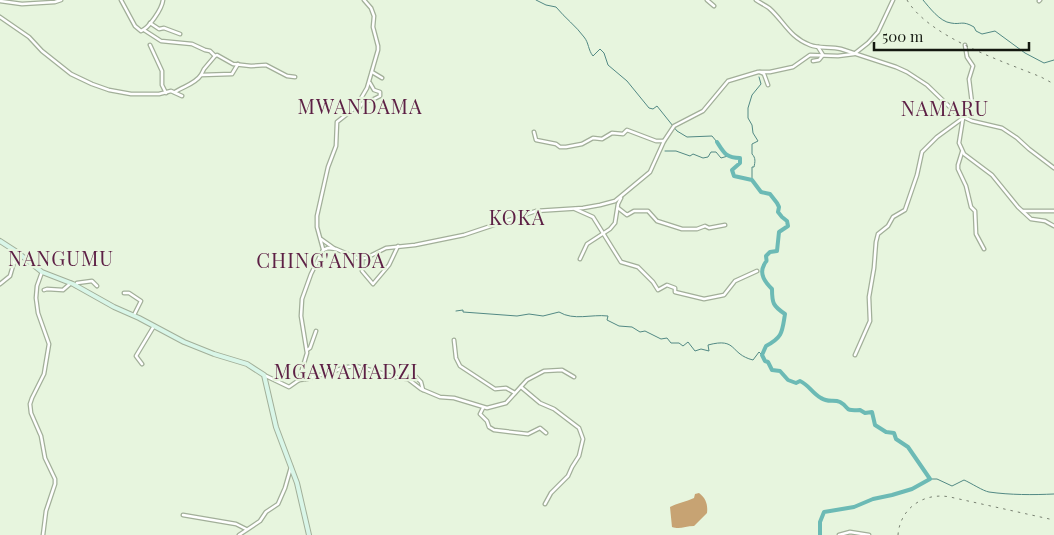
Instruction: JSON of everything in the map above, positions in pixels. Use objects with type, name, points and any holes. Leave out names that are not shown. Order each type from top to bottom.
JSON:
[{"type":"street","points":[[0,1],[22,4],[61,0]]},
{"type":"street","points":[[121,0],[135,26],[161,41],[167,40],[196,45],[231,63],[254,66],[266,65],[287,76],[295,77]]},
{"type":"street","points":[[144,30],[159,14],[163,0]]},
{"type":"street","points":[[356,107],[370,83],[378,46],[374,33],[373,12],[364,0]]},
{"type":"street","points":[[707,0],[714,6]]},
{"type":"street","points":[[756,0],[771,10],[789,32],[808,44],[818,47],[835,47],[908,72],[923,82],[963,118],[1006,130],[1054,168]]},
{"type":"street","points":[[320,238],[336,249],[362,259],[370,257],[386,248],[415,245],[464,235],[536,211],[600,206],[622,197],[650,172],[664,141],[674,127],[702,111],[728,81],[758,72],[770,72],[793,67],[810,55],[838,56],[854,54],[878,32],[892,0]]},
{"type":"street","points":[[0,17],[29,37],[42,51],[70,74],[92,84],[109,90],[131,94],[166,93],[171,91],[182,96]]},
{"type":"street","points":[[150,23],[159,29],[164,28],[180,34]]},
{"type":"street","points":[[150,45],[162,71],[162,85],[166,93]]},
{"type":"street","points":[[855,355],[870,321],[868,297],[878,234],[888,226],[893,217],[904,210],[924,150],[944,131],[963,118],[972,103],[969,82],[973,66],[967,57],[965,45]]},
{"type":"street","points":[[818,47],[823,55]]},
{"type":"street","points":[[813,61],[819,60],[823,55]]},
{"type":"street","points":[[175,92],[194,83],[215,56]]},
{"type":"street","points":[[201,75],[232,74],[238,64]]},
{"type":"street","points":[[372,72],[382,78]]},
{"type":"street","points":[[758,72],[764,74],[768,85]]},
{"type":"street","points":[[299,380],[307,357],[301,316],[302,299],[311,274],[323,250],[317,216],[328,167],[336,146],[336,125],[337,122],[356,107],[359,108],[364,100],[372,100],[380,96],[380,92],[374,90],[370,83]]},
{"type":"street","points":[[963,118],[958,139],[962,152],[958,169],[968,192],[971,206],[975,211],[976,234],[984,249]]},
{"type":"street","points":[[534,132],[536,140],[556,144],[560,147],[575,146],[592,138],[602,139],[612,133],[622,134],[627,130],[634,131],[656,141],[664,141]]},
{"type":"street","points":[[962,152],[992,175],[1032,220],[1054,226]]},
{"type":"street","points":[[580,258],[586,244],[610,229],[615,223],[622,197]]},
{"type":"street","points":[[618,208],[628,216],[634,211],[648,211],[657,221],[682,229],[697,229],[705,226],[710,228],[725,225]]},
{"type":"street","points":[[574,209],[593,217],[622,262],[638,268],[653,282],[658,290],[667,285],[675,288],[675,292],[704,299],[724,295],[735,281],[757,271]]},
{"type":"street","points":[[1023,211],[1054,212]]},
{"type":"street","points":[[0,241],[42,272],[71,283],[114,307],[196,347],[247,364],[289,387],[299,380],[307,380],[347,367],[356,366],[399,378],[415,376],[421,382],[424,390]]},
{"type":"street","points":[[362,259],[362,271],[373,284],[389,265],[398,246]]},
{"type":"street","points":[[323,250],[336,249]]},
{"type":"street","points":[[0,284],[11,274],[17,252]]},
{"type":"street","points":[[42,272],[37,286],[36,298],[38,313],[49,344],[44,374],[32,398],[30,408],[41,436],[45,458],[55,479],[46,511],[43,535]]},
{"type":"street","points":[[76,286],[77,283],[92,281],[97,286]]},
{"type":"street","points":[[44,290],[63,290],[71,283]]},
{"type":"street","points":[[124,292],[141,301],[134,316]]},
{"type":"street","points":[[142,364],[136,356],[154,326]]},
{"type":"street","points":[[307,350],[310,348],[316,331]]},
{"type":"street","points":[[454,340],[456,358],[460,366],[495,389],[506,388],[515,393]]},
{"type":"street","points":[[405,378],[440,397],[454,398],[483,408],[504,404],[532,376],[551,370],[562,370],[574,377]]},
{"type":"street","points":[[264,375],[276,428],[301,495],[309,535]]},
{"type":"street","points":[[521,387],[542,404],[554,409],[579,428],[583,439],[579,456],[568,476],[551,492],[545,504]]},
{"type":"street","points":[[483,408],[480,414],[487,421],[489,427],[494,430],[528,434],[540,428],[546,433]]},
{"type":"street","points":[[239,535],[257,523],[266,512],[278,504],[291,466]]},
{"type":"street","points":[[182,515],[236,524],[246,529]]},
{"type":"street","points":[[839,535],[850,532],[869,535]]},
{"type":"shaded area","points":[[699,493],[706,502],[707,513],[694,526],[672,527],[670,507],[694,498],[695,494]]},
{"type":"waterway","points":[[536,0],[556,7],[578,29],[587,42],[593,56],[600,49],[604,53],[608,65],[627,81],[649,108],[653,109],[657,106],[677,131],[687,137],[712,136],[717,142]]},
{"type":"waterway","points":[[923,0],[935,14],[947,22],[967,24],[982,34],[995,31],[1025,53],[1044,63],[1054,60]]},
{"type":"waterway","points":[[752,180],[752,167],[754,167],[755,160],[752,154],[752,144],[758,141],[748,118],[748,108],[752,95],[761,84],[759,77]]},
{"type":"waterway","points":[[717,142],[726,154],[731,157],[740,158],[740,163],[732,170],[734,176],[752,180],[761,192],[770,194],[779,207],[778,212],[787,221],[788,226],[779,232],[777,251],[770,252],[766,256],[767,261],[762,272],[767,284],[772,289],[774,304],[785,314],[779,337],[766,346],[762,355],[765,361],[768,362],[772,370],[780,371],[788,380],[796,383],[800,381],[824,399],[840,402],[849,409],[860,410],[865,413],[872,412],[875,425],[886,432],[894,433],[896,439],[908,447],[930,479],[912,489],[873,499],[854,507],[824,512],[820,522],[820,535]]},
{"type":"waterway","points":[[665,151],[676,151],[690,156],[693,154],[703,158],[708,157],[711,152],[716,152],[721,158],[728,156]]},
{"type":"waterway","points":[[456,311],[463,310],[463,312],[517,316],[529,314],[543,316],[559,312],[577,317],[608,316],[607,320],[619,326],[632,327],[640,332],[645,331],[661,339],[667,338],[671,343],[679,343],[683,346],[688,342],[695,351],[701,349],[709,351],[708,345],[724,343],[753,360],[759,352],[762,355]]},
{"type":"waterway","points":[[930,479],[937,479],[952,486],[964,480],[986,491],[997,493],[1054,494]]},
{"type":"railway","points":[[907,0],[917,13],[949,36],[1054,84]]},
{"type":"railway","points":[[898,535],[903,517],[908,510],[923,500],[940,496],[1054,520]]},
{"type":"district","name":"MWANDAMA","points":[[360,105]]},
{"type":"district","name":"NAMARU","points":[[945,107]]},
{"type":"district","name":"KOKA","points":[[517,216]]},
{"type":"district","name":"NANGUMU","points":[[61,257]]},
{"type":"district","name":"CHING'ANDA","points":[[321,259]]},
{"type":"district","name":"MGAWAMADZI","points":[[346,370]]}]
